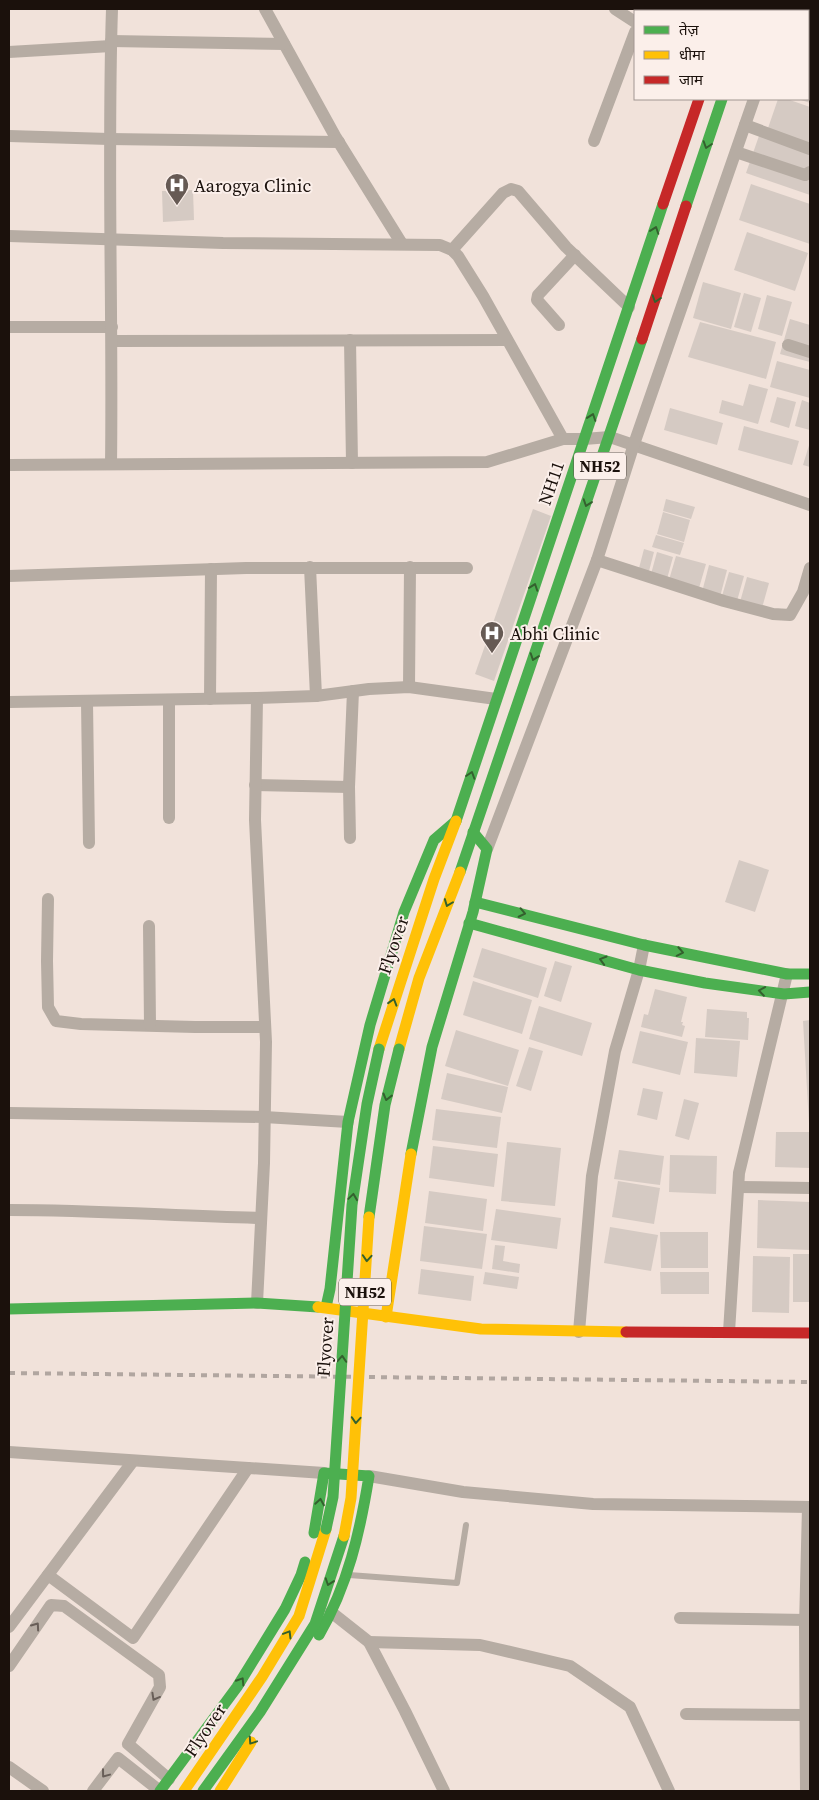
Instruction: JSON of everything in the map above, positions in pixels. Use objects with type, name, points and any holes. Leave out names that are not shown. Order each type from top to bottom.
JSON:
[{"type":"main road","name":"NH11","points":[[456,821],[699,100]]},
{"type":"main road","name":"NH52","points":[[473,832],[610,437],[722,100]]},
{"type":"main road","points":[[326,1307],[330,1289],[348,1122],[370,1025],[404,912],[434,840],[456,821]]},
{"type":"main road","name":"Flyover","points":[[184,1791],[262,1677],[299,1616],[326,1530],[333,1497],[352,1205],[367,1104],[379,1048],[434,879],[456,821]]},
{"type":"main road","points":[[386,1317],[412,1149],[432,1047],[475,902],[487,850],[473,832]]},
{"type":"main road","name":"Flyover","points":[[204,1791],[260,1712],[315,1624],[344,1536],[351,1498],[370,1205],[384,1105],[419,978],[456,883],[473,832]]},
{"type":"main road","points":[[475,902],[644,945],[787,974],[810,974]]},
{"type":"main road","points":[[469,923],[639,970],[706,983],[784,994],[810,992]]},
{"type":"main road","points":[[9,1309],[198,1306],[256,1303],[326,1307],[481,1329],[580,1332],[810,1333]]},
{"type":"main road","points":[[160,1791],[237,1687],[286,1609],[301,1575],[317,1523],[324,1473],[369,1476],[360,1530],[344,1586],[325,1626],[220,1791]]},
{"type":"main road","points":[[317,1523],[360,1530]]},
{"type":"street","points":[[111,464],[112,327],[109,139],[112,9]]},
{"type":"street","points":[[264,9],[339,142],[402,244]]},
{"type":"street","points":[[615,9],[634,21]]},
{"type":"street","points":[[594,141],[634,35]]},
{"type":"street","points":[[9,52],[111,44],[284,44]]},
{"type":"street","points":[[487,850],[597,560],[634,444],[754,100]]},
{"type":"street","points":[[745,125],[810,149]]},
{"type":"street","points":[[9,136],[339,142]]},
{"type":"street","points":[[736,152],[805,175],[810,172]]},
{"type":"street","points":[[452,250],[503,193],[511,189],[518,190],[575,256],[629,307]]},
{"type":"street","points":[[9,236],[223,243],[440,245],[452,250],[458,256],[483,296],[563,439]]},
{"type":"street","points":[[559,325],[537,300],[538,295],[575,256]]},
{"type":"street","points":[[9,328],[112,327]]},
{"type":"street","points":[[350,340],[352,463]]},
{"type":"street","points":[[112,341],[507,340]]},
{"type":"street","points":[[788,345],[810,352]]},
{"type":"street","points":[[9,465],[487,462],[563,439],[610,437],[810,505]]},
{"type":"street","points":[[597,560],[724,601],[773,614],[790,615],[803,592],[810,568]]},
{"type":"street","points":[[310,567],[316,696]]},
{"type":"street","points":[[9,576],[310,567],[467,568]]},
{"type":"street","points":[[409,687],[410,567]]},
{"type":"street","points":[[210,699],[211,569]]},
{"type":"street","points":[[9,702],[87,702],[316,696],[409,687],[496,699]]},
{"type":"street","points":[[350,838],[349,787],[353,691]]},
{"type":"street","points":[[256,1303],[261,1218],[265,1027],[255,820],[257,698]]},
{"type":"street","points":[[168,818],[169,700]]},
{"type":"street","points":[[87,702],[89,843]]},
{"type":"street","points":[[255,785],[349,787]]},
{"type":"street","points":[[48,899],[48,1007],[56,1021],[81,1024],[265,1027]]},
{"type":"street","points":[[149,926],[150,1025]]},
{"type":"street","points":[[580,1332],[592,1176],[615,1051],[639,970],[644,945]]},
{"type":"street","points":[[729,1332],[740,1173],[784,994],[787,974]]},
{"type":"street","points":[[9,1113],[264,1117],[348,1122]]},
{"type":"street","points":[[739,1187],[810,1188]]},
{"type":"street","points":[[9,1210],[70,1210],[261,1218]]},
{"type":"street","points":[[9,1452],[324,1473]]},
{"type":"street","points":[[9,1626],[133,1461]]},
{"type":"street","points":[[48,1575],[133,1638],[248,1468]]},
{"type":"street","points":[[369,1476],[463,1492],[593,1504],[809,1508],[806,1620],[806,1791]]},
{"type":"street","points":[[9,1666],[51,1605],[64,1606],[159,1675],[160,1688],[128,1744],[169,1779]]},
{"type":"street","points":[[331,1612],[369,1642],[444,1791]]},
{"type":"street","points":[[680,1618],[806,1620]]},
{"type":"street","points":[[369,1642],[480,1645],[570,1666],[630,1707],[669,1791]]},
{"type":"street","points":[[686,1714],[805,1715]]},
{"type":"street","points":[[93,1791],[118,1758],[160,1791]]},
{"type":"street","points":[[9,1767],[44,1791]]},
{"type":"lane","points":[[347,1574],[457,1582],[466,1525]]},
{"type":"building","points":[[810,9],[810,48],[809,10],[800,10]]},
{"type":"building","points":[[809,61],[810,61],[810,103],[801,100],[809,100]]},
{"type":"building","points":[[778,100],[790,100],[810,107],[810,145],[767,131]]},
{"type":"building","points":[[760,133],[810,151],[810,195],[746,173]]},
{"type":"building","points":[[751,184],[810,204],[810,244],[739,220]]},
{"type":"building","points":[[193,190],[194,220],[163,222],[162,191]]},
{"type":"building","points":[[747,232],[808,253],[795,291],[734,270]]},
{"type":"building","points":[[703,282],[741,293],[731,329],[693,318]]},
{"type":"building","points":[[744,293],[761,298],[751,332],[734,327]]},
{"type":"building","points":[[767,295],[792,302],[782,336],[758,329]]},
{"type":"building","points":[[790,319],[810,325],[810,362],[780,354]]},
{"type":"building","points":[[700,322],[776,342],[766,379],[688,357]]},
{"type":"building","points":[[777,361],[810,370],[810,398],[770,387]]},
{"type":"building","points":[[749,384],[768,389],[758,424],[719,413],[722,400],[743,406]]},
{"type":"building","points":[[777,397],[796,402],[789,428],[770,422]]},
{"type":"building","points":[[802,400],[810,403],[810,430],[795,426]]},
{"type":"building","points":[[670,408],[723,423],[717,445],[664,430]]},
{"type":"building","points":[[744,426],[799,441],[792,465],[738,450]]},
{"type":"building","points":[[810,442],[810,467],[803,465]]},
{"type":"building","points":[[666,499],[695,507],[691,519],[663,511]]},
{"type":"building","points":[[533,509],[551,516],[494,681],[475,674]]},
{"type":"building","points":[[663,512],[690,520],[684,542],[657,534]]},
{"type":"building","points":[[656,535],[684,543],[680,555],[652,547]]},
{"type":"building","points":[[644,549],[654,552],[648,575],[638,572]]},
{"type":"building","points":[[657,552],[673,557],[667,579],[651,574]]},
{"type":"building","points":[[676,556],[706,564],[699,588],[669,580]]},
{"type":"building","points":[[709,565],[727,570],[720,597],[702,592]]},
{"type":"building","points":[[729,572],[744,576],[737,601],[722,596]]},
{"type":"building","points":[[747,577],[769,583],[762,608],[740,602]]},
{"type":"building","points":[[739,860],[769,870],[755,912],[725,902]]},
{"type":"building","points":[[482,948],[547,968],[538,998],[473,977]]},
{"type":"building","points":[[555,961],[572,966],[561,1002],[544,996]]},
{"type":"building","points":[[473,981],[532,1000],[522,1034],[463,1015]]},
{"type":"building","points":[[655,989],[687,997],[681,1022],[685,1026],[682,1037],[641,1027],[644,1014],[648,1015]]},
{"type":"building","points":[[539,1006],[592,1023],[582,1056],[529,1039]]},
{"type":"building","points":[[707,1009],[747,1012],[747,1018],[749,1018],[748,1040],[705,1037]]},
{"type":"building","points":[[810,1020],[810,1123],[809,1123],[803,1021]]},
{"type":"building","points":[[456,1030],[519,1050],[508,1086],[445,1066]]},
{"type":"building","points":[[640,1031],[688,1042],[680,1075],[632,1063]]},
{"type":"building","points":[[696,1038],[740,1041],[737,1077],[694,1073]]},
{"type":"building","points":[[529,1047],[543,1051],[531,1091],[516,1086]]},
{"type":"building","points":[[447,1073],[508,1087],[502,1113],[441,1099]]},
{"type":"building","points":[[643,1088],[663,1092],[657,1120],[637,1115]]},
{"type":"building","points":[[684,1099],[699,1103],[689,1140],[675,1136]]},
{"type":"building","points":[[436,1109],[501,1117],[497,1148],[432,1140]]},
{"type":"building","points":[[776,1132],[810,1132],[810,1168],[775,1167]]},
{"type":"building","points":[[507,1142],[561,1148],[555,1206],[501,1201]]},
{"type":"building","points":[[433,1146],[498,1154],[494,1187],[429,1178]]},
{"type":"building","points":[[619,1150],[664,1156],[660,1185],[614,1179]]},
{"type":"building","points":[[670,1155],[717,1156],[716,1194],[669,1192]]},
{"type":"building","points":[[618,1181],[660,1188],[654,1224],[612,1217]]},
{"type":"building","points":[[429,1191],[487,1199],[483,1231],[425,1223]]},
{"type":"building","points":[[758,1200],[810,1202],[810,1250],[757,1248]]},
{"type":"building","points":[[496,1209],[561,1218],[557,1249],[491,1240]]},
{"type":"building","points":[[424,1226],[487,1234],[482,1269],[420,1261]]},
{"type":"building","points":[[610,1227],[658,1235],[651,1271],[604,1263]]},
{"type":"building","points":[[660,1232],[708,1232],[708,1268],[661,1268]]},
{"type":"building","points":[[495,1245],[505,1246],[503,1261],[520,1264],[519,1273],[492,1269]]},
{"type":"building","points":[[793,1254],[810,1254],[810,1302],[793,1302]]},
{"type":"building","points":[[753,1256],[790,1257],[789,1313],[752,1312]]},
{"type":"building","points":[[421,1269],[474,1276],[471,1301],[418,1294]]},
{"type":"building","points":[[485,1272],[519,1277],[517,1289],[483,1284]]},
{"type":"building","points":[[660,1272],[709,1272],[709,1294],[661,1294]]},
{"type":"railway","points":[[9,1373],[810,1382]]},
{"type":"traffic: fast","points":[[686,206],[722,100]]},
{"type":"traffic: fast","points":[[456,821],[663,204]]},
{"type":"traffic: fast","points":[[460,872],[642,339]]},
{"type":"traffic: fast","points":[[326,1307],[330,1289],[348,1122],[370,1025],[404,912],[434,840],[456,821]]},
{"type":"traffic: fast","points":[[411,1154],[432,1047],[473,912],[487,849],[473,832]]},
{"type":"traffic: fast","points":[[475,902],[644,945],[787,974],[810,974]]},
{"type":"traffic: fast","points":[[469,923],[639,970],[705,983],[784,994],[810,992]]},
{"type":"traffic: fast","points":[[326,1529],[333,1497],[352,1205],[367,1104],[379,1049]]},
{"type":"traffic: fast","points":[[369,1217],[385,1105],[399,1049]]},
{"type":"traffic: fast","points":[[9,1309],[257,1303],[318,1307]]},
{"type":"traffic: fast","points":[[314,1533],[324,1473],[369,1476],[352,1558],[338,1597],[319,1635]]},
{"type":"traffic: fast","points":[[203,1791],[260,1712],[315,1624],[344,1536]]},
{"type":"traffic: fast","points":[[160,1791],[237,1687],[285,1609],[305,1562]]},
{"type":"traffic: slow","points":[[379,1049],[434,879],[456,821]]},
{"type":"traffic: slow","points":[[399,1049],[419,978],[460,872]]},
{"type":"traffic: slow","points":[[386,1317],[411,1154]]},
{"type":"traffic: slow","points":[[344,1536],[351,1498],[369,1217]]},
{"type":"traffic: slow","points":[[318,1307],[481,1329],[626,1332]]},
{"type":"traffic: slow","points":[[184,1791],[262,1677],[299,1616],[326,1529]]},
{"type":"traffic: slow","points":[[220,1791],[251,1742]]},
{"type":"traffic: jam","points":[[663,204],[699,100]]},
{"type":"traffic: jam","points":[[642,339],[686,206]]},
{"type":"traffic: jam","points":[[626,1332],[810,1333]]},
{"type":"place","name":"Aarogya Clinic","points":[[177,206]]},
{"type":"place","name":"Abhi Clinic","points":[[492,654]]}]
